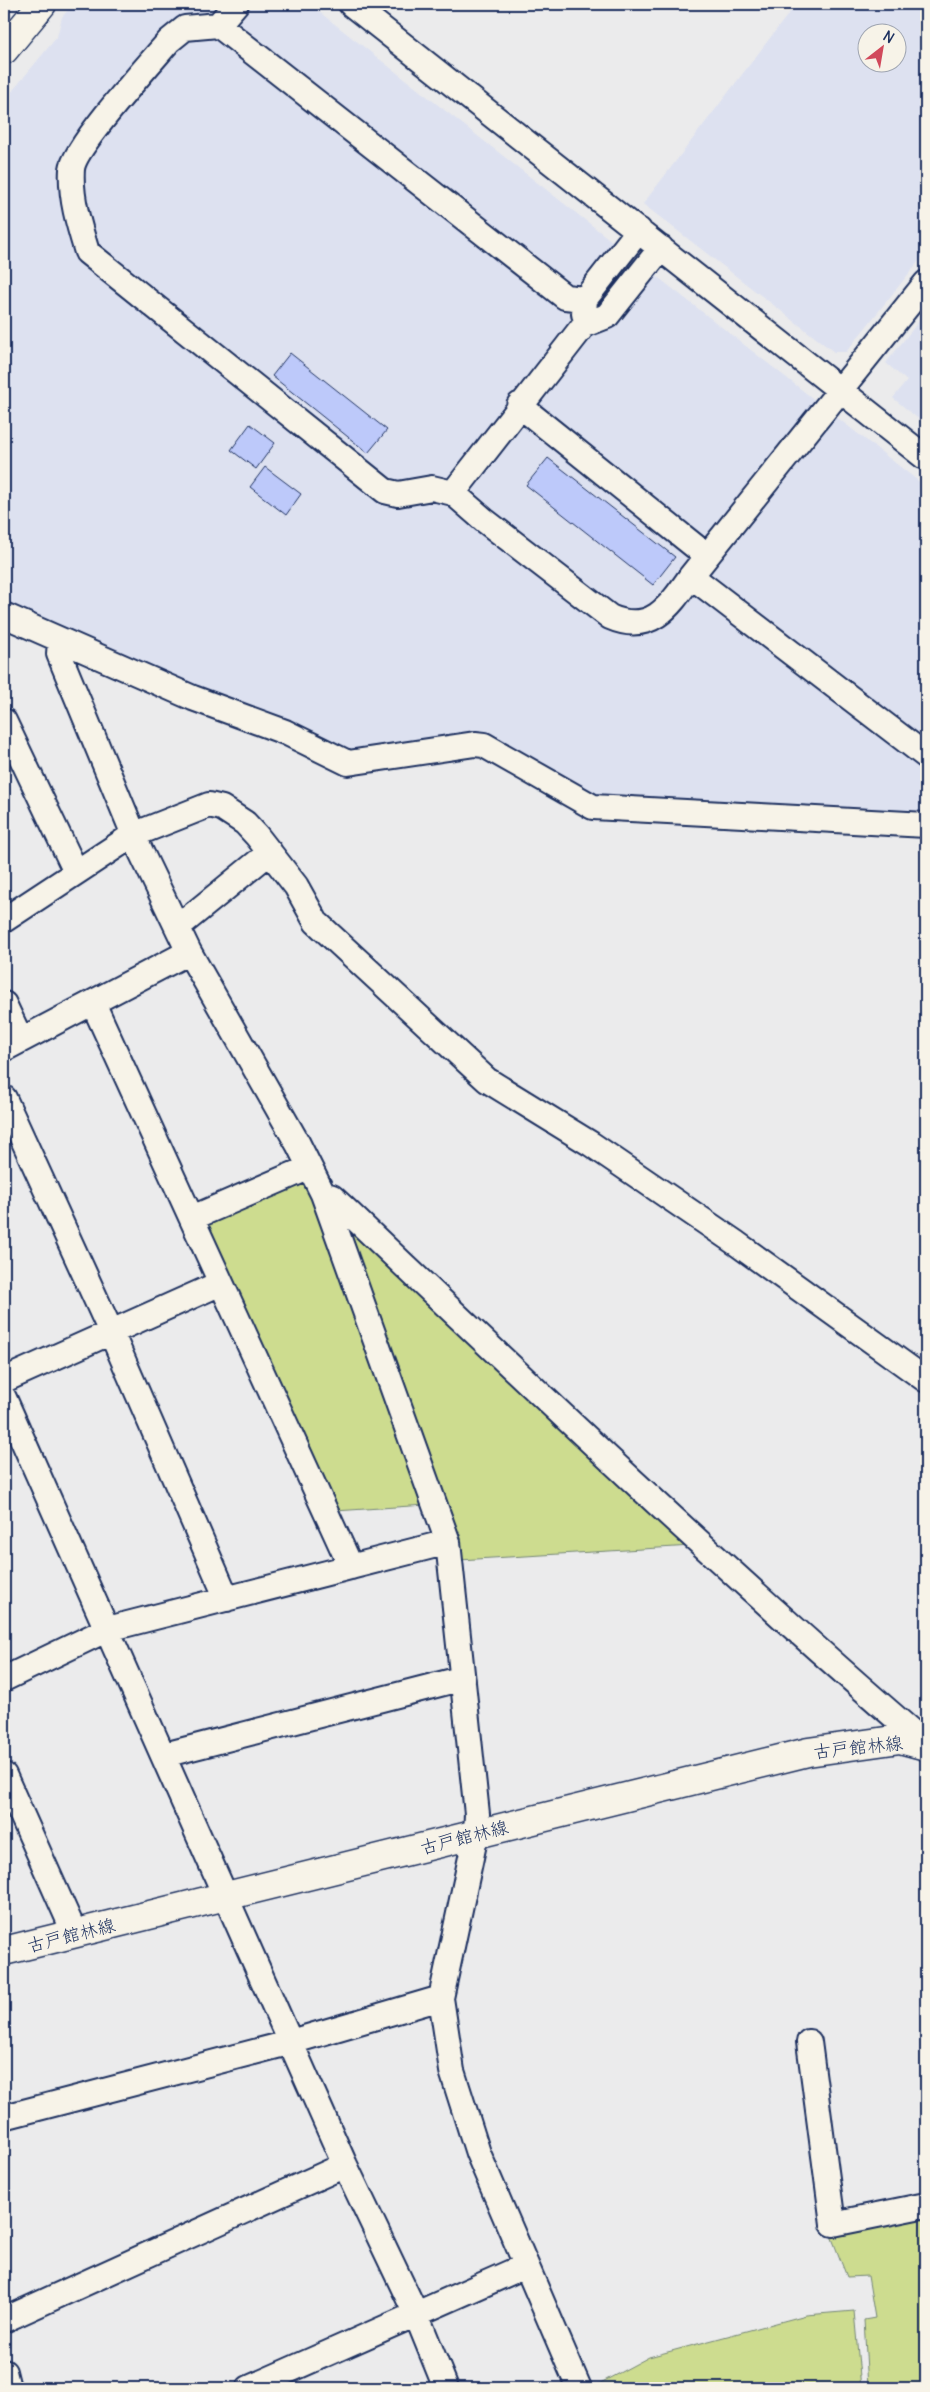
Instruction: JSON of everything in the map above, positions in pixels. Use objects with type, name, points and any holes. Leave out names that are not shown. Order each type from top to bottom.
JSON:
[{"type":"main road","points":[[4,50],[42,4]]},
{"type":"main road","name":"古戸館林線","points":[[4,1951],[808,1752],[900,1738],[926,1745]]},
{"type":"street","points":[[218,25],[236,4]]},
{"type":"street","points":[[351,4],[842,389],[926,458]]},
{"type":"street","points":[[585,299],[565,297],[218,25],[185,28],[169,41],[84,143],[72,168],[76,217],[87,252],[384,491],[398,494],[432,488],[453,493],[484,520],[610,617],[622,622],[637,624],[656,618],[675,599],[691,576],[926,283]]},
{"type":"street","points":[[584,325],[585,299],[639,230]]},
{"type":"street","points":[[453,493],[519,405],[584,325],[607,316],[661,248]]},
{"type":"street","points":[[519,405],[707,556]]},
{"type":"street","points":[[691,576],[926,756]]},
{"type":"street","points":[[4,615],[193,698],[285,732],[348,763],[475,744],[484,746],[593,807],[926,825]]},
{"type":"street","points":[[60,641],[59,654],[133,835],[189,952],[298,1144],[308,1168],[323,1194],[448,1542],[477,1814],[476,1834],[441,1998],[452,2071],[478,2153],[579,2388]]},
{"type":"street","points":[[4,721],[76,872]]},
{"type":"street","points":[[4,920],[133,835],[208,805],[216,806],[245,823],[296,886],[316,922],[487,1080],[591,1144],[720,1232],[926,1380]]},
{"type":"street","points":[[177,925],[184,922],[270,852]]},
{"type":"street","points":[[4,1004],[12,1045],[189,952]]},
{"type":"street","points":[[93,1003],[350,1567]]},
{"type":"street","points":[[4,1098],[111,1332],[227,1599]]},
{"type":"street","points":[[192,1218],[308,1168]]},
{"type":"street","points":[[323,1194],[332,1197],[344,1208],[586,1439],[699,1543],[926,1745]]},
{"type":"street","points":[[4,1380],[221,1283]]},
{"type":"street","points":[[4,1398],[346,2165],[416,2314],[446,2388]]},
{"type":"street","points":[[4,1679],[108,1629],[448,1542]]},
{"type":"street","points":[[164,1755],[452,1681],[463,1681]]},
{"type":"street","points":[[4,1775],[75,1934]]},
{"type":"street","points":[[4,2117],[292,2042],[441,1998]]},
{"type":"street","points":[[809,2042],[833,2224],[926,2205]]},
{"type":"street","points":[[4,2320],[346,2165]]},
{"type":"street","points":[[249,2388],[525,2266]]},
{"type":"street","points":[[4,2372],[8,2388]]},
{"type":"shaded area","points":[[73,4],[309,4],[926,487],[926,814],[602,797],[482,732],[476,731],[350,752],[44,623],[4,602],[4,98],[9,95],[57,37],[62,17]]},
{"type":"shaded area","points":[[796,4],[926,4],[926,252],[846,352],[834,352],[643,204]]},
{"type":"shaded area","points":[[926,312],[926,425],[893,398],[907,381],[886,363]]},
{"type":"green space","points":[[306,1178],[426,1505],[335,1511],[194,1224]]},
{"type":"green space","points":[[336,1209],[692,1546],[459,1560]]},
{"type":"green space","points":[[926,2212],[926,2388],[868,2388],[864,2320],[875,2318],[868,2276],[847,2277],[830,2233]]},
{"type":"green space","points":[[854,2311],[861,2388],[593,2387],[649,2357],[806,2315]]},
{"type":"building","points":[[290,353],[387,430],[368,453],[272,376]]},
{"type":"building","points":[[250,424],[275,443],[256,469],[231,450]]},
{"type":"building","points":[[548,458],[675,557],[653,585],[526,485]]},
{"type":"building","points":[[265,467],[301,494],[286,515],[250,487]]}]
